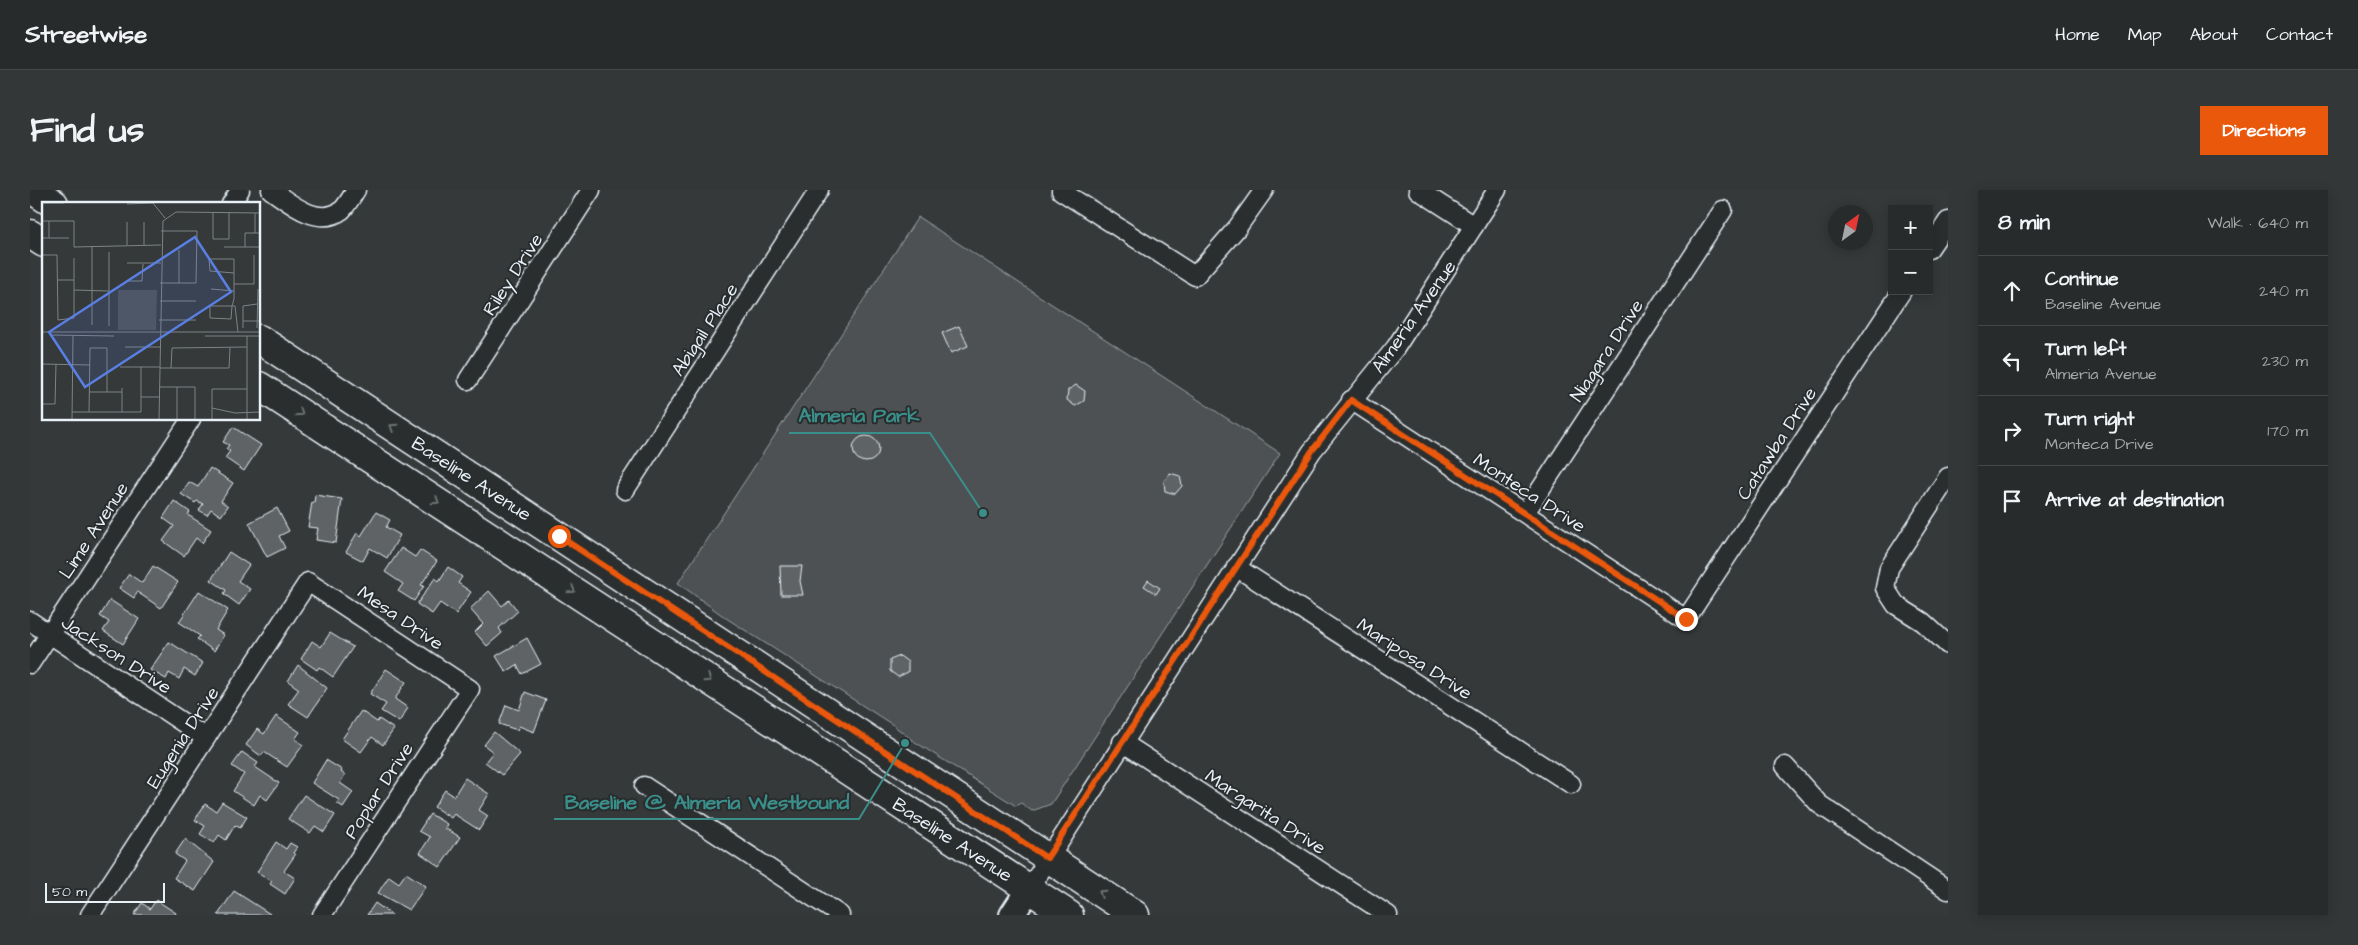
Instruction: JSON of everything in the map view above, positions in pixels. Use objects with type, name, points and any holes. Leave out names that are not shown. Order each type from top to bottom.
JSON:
[{"type":"main road","points":[[33,190],[51,202]]},
{"type":"main road","points":[[30,234],[42,242]]},
{"type":"main road","name":"Baseline Avenue","points":[[260,340],[1136,915]]},
{"type":"main road","name":"Baseline Avenue","points":[[260,387],[1069,915]]},
{"type":"street","points":[[232,202],[240,190]]},
{"type":"street","points":[[271,190],[307,214],[324,216],[343,209],[356,190]]},
{"type":"street","name":"Riley Drive","points":[[468,380],[591,190]]},
{"type":"street","name":"Abigail Place","points":[[625,490],[819,190]]},
{"type":"street","points":[[1061,191],[1195,276],[1237,228],[1264,190]]},
{"type":"street","points":[[1418,190],[1474,226]]},
{"type":"street","name":"Almeria Avenue","points":[[1012,915],[1122,742],[1312,451],[1351,400],[1396,347],[1498,190]]},
{"type":"street","name":"Niagara Drive","points":[[1525,514],[1723,210]]},
{"type":"street","points":[[1933,243],[1948,221]]},
{"type":"street","name":"Catawba Drive","points":[[1686,619],[1899,295]]},
{"type":"street","name":"Monteca Drive","points":[[1351,400],[1686,619]]},
{"type":"street","name":"Lime Avenue","points":[[30,664],[191,420]]},
{"type":"street","points":[[1948,477],[1889,568],[1885,588],[1896,605],[1923,622],[1948,646]]},
{"type":"street","name":"Mariposa Drive","points":[[1236,567],[1571,784]]},
{"type":"street","name":"Mesa Drive","points":[[308,582],[470,689]]},
{"type":"street","name":"Eugenia Drive","points":[[90,915],[308,582]]},
{"type":"street","name":"Jackson Drive","points":[[30,621],[206,738]]},
{"type":"street","name":"Poplar Drive","points":[[322,915],[470,689]]},
{"type":"street","name":"Margarita Drive","points":[[1122,742],[1388,915]]},
{"type":"street","points":[[1785,766],[1819,804],[1948,890]]},
{"type":"street","points":[[644,786],[840,915]]},
{"type":"shaded area","points":[[918,217],[1280,453],[1051,804],[1032,811],[1021,803],[1016,806],[912,740],[893,725],[726,618],[678,583]]},
{"type":"building","points":[[959,326],[968,346],[951,353],[942,333]]},
{"type":"building","points":[[1076,385],[1085,391],[1084,401],[1075,406],[1067,400],[1068,390]]},
{"type":"building","points":[[233,427],[261,445],[244,471],[225,458],[230,451],[226,449],[229,445],[223,442]]},
{"type":"building","points":[[866,436],[875,440],[879,449],[875,458],[866,462],[857,458],[853,449],[857,440]]},
{"type":"building","points":[[210,468],[233,483],[221,501],[228,506],[221,516],[211,509],[207,515],[199,510],[203,504],[197,501],[195,503],[181,494],[189,482],[198,487]]},
{"type":"building","points":[[1170,473],[1180,476],[1182,486],[1175,494],[1165,491],[1164,481]]},
{"type":"building","points":[[315,495],[342,499],[336,543],[316,540],[318,528],[308,527]]},
{"type":"building","points":[[174,501],[190,512],[188,515],[211,530],[202,543],[196,538],[184,556],[163,541],[174,526],[163,518]]},
{"type":"building","points":[[277,508],[289,531],[279,536],[285,548],[267,557],[249,523]]},
{"type":"building","points":[[376,512],[390,520],[386,527],[400,535],[387,558],[370,548],[363,561],[346,552],[357,533],[361,536]]},
{"type":"building","points":[[401,548],[415,557],[420,550],[437,561],[421,585],[424,586],[414,601],[398,591],[403,584],[385,572]]},
{"type":"building","points":[[229,552],[249,565],[238,581],[250,589],[239,605],[224,594],[226,590],[211,580]]},
{"type":"building","points":[[153,566],[178,582],[161,608],[137,592],[134,598],[119,588],[129,574],[142,583]]},
{"type":"building","points":[[780,566],[802,566],[800,581],[803,595],[781,595]]},
{"type":"building","points":[[448,567],[462,577],[458,583],[471,592],[456,614],[440,603],[432,614],[417,604],[435,578],[439,581]]},
{"type":"building","points":[[1148,580],[1160,588],[1156,594],[1144,586]]},
{"type":"building","points":[[199,591],[228,610],[216,630],[224,635],[214,651],[197,639],[200,636],[179,622]]},
{"type":"building","points":[[489,591],[502,606],[509,600],[518,611],[499,628],[502,633],[487,646],[475,632],[483,624],[470,609]]},
{"type":"building","points":[[110,600],[139,619],[123,644],[103,631],[109,622],[100,616]]},
{"type":"building","points":[[330,633],[353,647],[333,677],[319,667],[317,670],[301,659],[312,641],[321,647]]},
{"type":"building","points":[[527,638],[541,664],[522,674],[517,665],[506,672],[496,656]]},
{"type":"building","points":[[169,642],[203,663],[195,676],[184,669],[179,679],[169,673],[166,679],[150,670]]},
{"type":"building","points":[[900,656],[908,662],[908,672],[898,677],[890,671],[890,660]]},
{"type":"building","points":[[298,665],[327,688],[308,717],[288,704],[299,689],[288,681]]},
{"type":"building","points":[[386,669],[406,682],[395,699],[408,708],[399,722],[381,711],[386,704],[370,694]]},
{"type":"building","points":[[525,692],[546,700],[534,732],[519,726],[517,730],[499,724],[506,705],[519,710]]},
{"type":"building","points":[[361,711],[377,722],[379,719],[394,729],[383,745],[372,737],[361,752],[342,739]]},
{"type":"building","points":[[276,716],[300,732],[295,739],[303,745],[287,767],[264,752],[261,756],[246,745],[257,729],[264,734]]},
{"type":"building","points":[[494,732],[520,754],[502,775],[485,762],[493,752],[484,745]]},
{"type":"building","points":[[242,752],[258,763],[255,767],[279,783],[267,800],[260,795],[254,805],[233,791],[244,774],[232,766]]},
{"type":"building","points":[[326,760],[342,770],[341,772],[345,775],[340,783],[353,792],[343,807],[337,803],[339,800],[312,783]]},
{"type":"building","points":[[465,778],[489,794],[479,810],[488,816],[479,830],[454,814],[451,818],[434,807],[445,790],[454,796]]},
{"type":"building","points":[[304,795],[335,815],[324,832],[315,826],[310,833],[288,819]]},
{"type":"building","points":[[222,802],[247,817],[240,828],[235,825],[226,840],[219,835],[214,843],[200,834],[205,826],[195,820],[205,804],[216,811]]},
{"type":"building","points":[[430,814],[447,824],[445,828],[460,837],[440,867],[420,853],[430,837],[419,831]]},
{"type":"building","points":[[185,839],[214,862],[195,891],[174,878],[185,861],[175,854]]},
{"type":"building","points":[[276,842],[286,849],[290,843],[297,847],[293,853],[295,855],[284,871],[295,878],[285,894],[270,884],[272,881],[257,872]]},
{"type":"building","points":[[406,873],[426,886],[409,910],[378,893],[389,876],[399,883]]},
{"type":"building","points":[[234,891],[270,914],[218,915]]},
{"type":"building","points":[[156,900],[176,913],[175,915],[134,915],[142,903],[150,909]]},
{"type":"building","points":[[375,903],[392,915],[367,915]]},
{"type":"place","name":"Almeria Park","points":[[983,513]]},
{"type":"place","name":"Baseline @ Almeria Westbound","points":[[905,743]]},
{"type":"route","points":[[559,536],[1047,858],[1312,451],[1351,400],[1686,619]]}]
